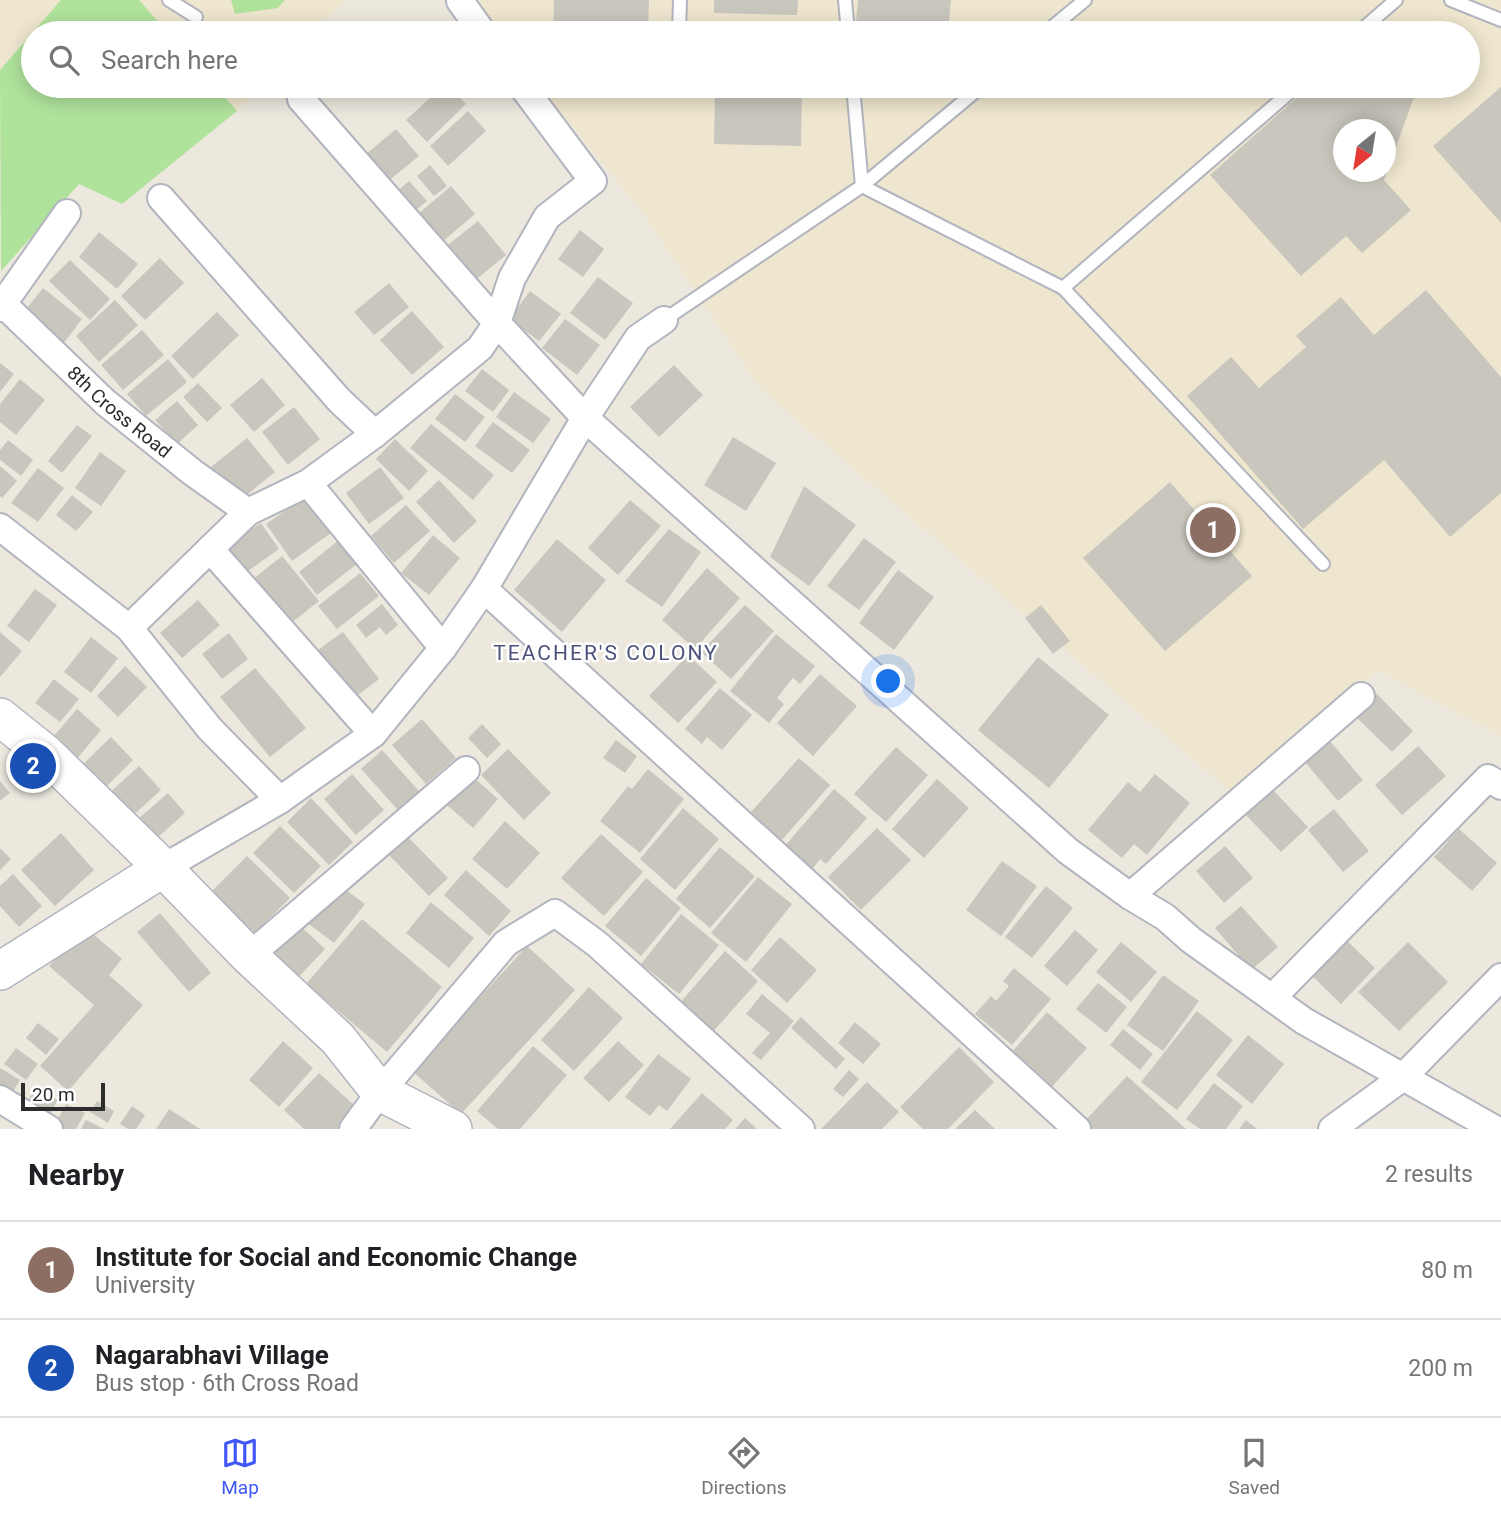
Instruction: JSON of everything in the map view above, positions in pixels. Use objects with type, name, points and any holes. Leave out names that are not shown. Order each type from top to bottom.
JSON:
[{"type":"street","points":[[460,1],[474,21]]},
{"type":"street","points":[[129,628],[248,512],[308,483],[374,434],[480,348],[497,323],[512,278],[547,217],[593,181],[531,98]]},
{"type":"street","points":[[301,99],[497,323],[585,418],[1068,851],[1130,896],[1165,916],[1191,940],[1304,1021],[1495,1129]]},
{"type":"street","points":[[161,198],[339,400],[374,434]]},
{"type":"street","points":[[1,304],[68,213]]},
{"type":"street","name":"8th Cross Road","points":[[1,304],[105,402],[192,472],[248,512]]},
{"type":"street","points":[[0,971],[163,868],[280,800],[373,734],[443,648],[484,589],[585,418],[638,338],[664,320]]},
{"type":"street","points":[[308,483],[443,648]]},
{"type":"street","points":[[0,527],[129,628],[210,729],[280,800]]},
{"type":"street","points":[[210,550],[373,734]]},
{"type":"street","points":[[484,589],[1077,1129]]},
{"type":"street","points":[[1130,896],[1361,696]]},
{"type":"street","points":[[0,717],[45,753],[249,956],[338,1039],[380,1091],[453,1129]]},
{"type":"street","points":[[249,956],[466,770]]},
{"type":"street","points":[[1272,998],[1488,778],[1501,786]]},
{"type":"street","points":[[353,1129],[380,1091],[506,943],[555,913],[597,944],[801,1129]]},
{"type":"street","points":[[1332,1129],[1402,1078],[1501,977]]},
{"type":"street","points":[[0,1099],[49,1129]]},
{"type":"lane","points":[[169,0],[196,18]]},
{"type":"lane","points":[[679,21],[680,0]]},
{"type":"lane","points":[[845,0],[847,21]]},
{"type":"lane","points":[[1060,21],[1085,0]]},
{"type":"lane","points":[[1372,21],[1396,0]]},
{"type":"lane","points":[[1451,0],[1501,20]]},
{"type":"lane","points":[[854,98],[862,186]]},
{"type":"lane","points":[[664,320],[862,186],[968,98]]},
{"type":"lane","points":[[1063,288],[1283,98]]},
{"type":"lane","points":[[862,186],[1063,288],[1323,564]]},
{"type":"shaded area","points":[[0,0],[61,0],[43,21],[21,21],[21,46],[0,70]]},
{"type":"shaded area","points":[[139,0],[345,0],[325,21],[157,21]]},
{"type":"shaded area","points":[[468,0],[1501,0],[1501,736],[1377,670],[1236,796],[762,390],[644,214],[549,98],[1480,98],[1480,21],[486,21]]},
{"type":"shaded area","points":[[226,98],[250,98],[237,111]]},
{"type":"green space","points":[[61,0],[139,0],[157,21],[43,21]]},
{"type":"green space","points":[[231,0],[285,0],[278,8],[235,14]]},
{"type":"green space","points":[[21,46],[21,98],[226,98],[237,111],[122,204],[79,184],[1,271],[0,70]]},
{"type":"building","points":[[554,0],[649,0],[648,21],[553,21]]},
{"type":"building","points":[[714,0],[798,0],[797,15],[714,13]]},
{"type":"building","points":[[858,0],[951,0],[949,21],[856,21]]},
{"type":"building","points":[[1501,87],[1501,223],[1433,146]]},
{"type":"building","points":[[430,98],[460,98],[466,104],[427,142],[406,120]]},
{"type":"building","points":[[715,98],[802,98],[801,146],[714,144]]},
{"type":"building","points":[[1297,98],[1414,98],[1396,147],[1396,119],[1333,119],[1333,182],[1386,182],[1411,210],[1362,253],[1346,236],[1301,276],[1210,175]]},
{"type":"building","points":[[468,111],[486,131],[448,166],[430,146]]},
{"type":"building","points":[[396,129],[419,156],[381,187],[359,160]]},
{"type":"building","points":[[430,165],[447,186],[434,196],[417,176]]},
{"type":"building","points":[[409,181],[427,201],[410,215],[393,195]]},
{"type":"building","points":[[451,186],[475,214],[441,243],[417,215]]},
{"type":"building","points":[[478,221],[506,255],[472,283],[444,248]]},
{"type":"building","points":[[580,230],[604,249],[583,277],[558,259]]},
{"type":"building","points":[[99,232],[138,264],[117,289],[79,257]]},
{"type":"building","points":[[160,258],[184,283],[145,320],[121,296]]},
{"type":"building","points":[[70,260],[110,299],[90,320],[49,281]]},
{"type":"building","points":[[598,277],[633,303],[605,340],[570,313]]},
{"type":"building","points":[[389,283],[409,307],[374,335],[354,312]]},
{"type":"building","points":[[43,288],[82,319],[63,344],[23,313]]},
{"type":"building","points":[[1426,290],[1501,377],[1501,493],[1450,537],[1384,460],[1303,529],[1187,396],[1231,357],[1259,388],[1306,347],[1296,336],[1341,297],[1374,335]]},
{"type":"building","points":[[530,291],[561,314],[539,341],[509,319]]},
{"type":"building","points":[[115,300],[138,325],[99,362],[76,336]]},
{"type":"building","points":[[412,311],[444,347],[412,375],[380,340]]},
{"type":"building","points":[[217,312],[239,335],[193,379],[171,356]]},
{"type":"building","points":[[565,319],[600,345],[577,375],[542,348]]},
{"type":"building","points":[[142,330],[164,355],[123,390],[101,365]]},
{"type":"building","points":[[168,359],[187,382],[146,416],[127,394]]},
{"type":"building","points":[[0,363],[14,374],[0,392]]},
{"type":"building","points":[[674,365],[703,395],[659,437],[630,407]]},
{"type":"building","points":[[482,369],[509,390],[493,412],[465,391]]},
{"type":"building","points":[[262,378],[285,405],[254,432],[230,405]]},
{"type":"building","points":[[20,379],[45,400],[16,435],[0,422],[0,404]]},
{"type":"building","points":[[198,383],[222,408],[207,422],[183,397]]},
{"type":"building","points":[[514,392],[551,419],[533,443],[496,417]]},
{"type":"building","points":[[455,394],[485,417],[465,442],[435,419]]},
{"type":"building","points":[[177,401],[198,425],[177,444],[155,420]]},
{"type":"building","points":[[294,407],[320,439],[288,465],[262,432]]},
{"type":"building","points":[[493,422],[530,450],[512,473],[475,446]]},
{"type":"building","points":[[431,424],[494,475],[473,500],[410,448]]},
{"type":"building","points":[[77,425],[92,436],[62,473],[48,461]]},
{"type":"building","points":[[733,437],[776,463],[746,511],[704,485]]},
{"type":"building","points":[[247,438],[275,472],[243,498],[229,481],[224,485],[211,467]]},
{"type":"building","points":[[395,439],[428,471],[409,491],[376,459]]},
{"type":"building","points":[[8,440],[33,460],[21,476],[0,460],[0,450]]},
{"type":"building","points":[[100,452],[126,471],[101,506],[75,488]]},
{"type":"building","points":[[0,466],[17,481],[2,498],[0,496]]},
{"type":"building","points":[[380,467],[404,498],[369,524],[346,493]]},
{"type":"building","points":[[38,468],[64,488],[38,522],[11,503]]},
{"type":"building","points":[[439,480],[477,521],[454,543],[416,502]]},
{"type":"building","points":[[1170,482],[1252,576],[1165,651],[1083,558]]},
{"type":"building","points":[[804,486],[856,525],[809,586],[770,557]]},
{"type":"building","points":[[72,495],[93,512],[76,531],[56,515]]},
{"type":"building","points":[[305,497],[331,533],[292,561],[266,524]]},
{"type":"building","points":[[630,500],[661,526],[618,575],[588,548]]},
{"type":"building","points":[[406,505],[430,531],[394,563],[371,536]]},
{"type":"building","points":[[261,523],[279,549],[245,573],[226,547]]},
{"type":"building","points":[[669,529],[701,552],[662,607],[625,581]]},
{"type":"building","points":[[433,535],[460,558],[429,595],[401,573]]},
{"type":"building","points":[[864,538],[896,562],[859,610],[827,586]]},
{"type":"building","points":[[557,539],[606,580],[562,632],[514,590]]},
{"type":"building","points":[[339,540],[357,564],[317,595],[299,572]]},
{"type":"building","points":[[282,556],[319,601],[285,628],[248,583]]},
{"type":"building","points":[[707,568],[740,598],[695,649],[662,620]]},
{"type":"building","points":[[898,570],[934,597],[894,650],[859,623]]},
{"type":"building","points":[[360,573],[379,596],[337,629],[318,606]]},
{"type":"building","points":[[35,589],[57,605],[29,642],[7,626]]},
{"type":"building","points":[[198,600],[220,625],[182,658],[160,633]]},
{"type":"building","points":[[382,604],[398,625],[386,635],[380,627],[366,638],[356,625]]},
{"type":"building","points":[[745,605],[774,631],[731,679],[701,652]]},
{"type":"building","points":[[1041,605],[1070,641],[1053,654],[1025,618]]},
{"type":"building","points":[[0,632],[22,651],[0,677]]},
{"type":"building","points":[[343,632],[379,679],[351,700],[315,652]]},
{"type":"building","points":[[229,633],[248,659],[222,679],[202,654]]},
{"type":"building","points":[[776,634],[815,666],[800,684],[793,678],[777,698],[784,704],[769,723],[730,691]]},
{"type":"building","points":[[91,637],[118,658],[91,693],[64,672]]},
{"type":"building","points":[[688,655],[717,682],[678,723],[649,696]]},
{"type":"building","points":[[1038,657],[1109,715],[1049,788],[978,730]]},
{"type":"building","points":[[125,666],[147,687],[118,717],[97,696]]},
{"type":"building","points":[[255,668],[306,728],[270,757],[220,697]]},
{"type":"building","points":[[820,674],[857,706],[813,756],[777,723]]},
{"type":"building","points":[[54,679],[79,699],[60,722],[35,703]]},
{"type":"building","points":[[720,688],[752,715],[722,750],[707,737],[702,744],[685,729]]},
{"type":"building","points":[[1376,693],[1413,731],[1392,752],[1354,715]]},
{"type":"building","points":[[77,709],[101,730],[71,766],[47,744]]},
{"type":"building","points":[[422,719],[456,758],[426,784],[392,745]]},
{"type":"building","points":[[482,724],[501,744],[487,758],[468,738]]},
{"type":"building","points":[[111,737],[133,760],[100,793],[77,770]]},
{"type":"building","points":[[616,740],[637,756],[625,773],[603,758]]},
{"type":"building","points":[[1329,740],[1363,780],[1338,801],[1304,761]]},
{"type":"building","points":[[1418,746],[1446,776],[1402,815],[1375,785]]},
{"type":"building","points":[[896,747],[928,775],[886,822],[854,794]]},
{"type":"building","points":[[508,749],[551,793],[524,820],[481,775]]},
{"type":"building","points":[[382,750],[419,791],[398,810],[361,769]]},
{"type":"building","points":[[799,758],[830,785],[782,840],[751,812]]},
{"type":"building","points":[[139,766],[161,790],[128,820],[106,796]]},
{"type":"building","points":[[648,769],[684,799],[640,853],[600,821],[628,786],[632,789]]},
{"type":"building","points":[[352,774],[384,810],[356,835],[324,799]]},
{"type":"building","points":[[1155,774],[1190,803],[1147,855],[1134,844],[1122,858],[1088,830],[1128,782],[1140,792]]},
{"type":"building","points":[[471,775],[498,799],[473,828],[446,804]]},
{"type":"building","points":[[937,779],[969,808],[924,858],[892,829]]},
{"type":"building","points":[[0,781],[10,793],[0,801]]},
{"type":"building","points":[[834,789],[867,818],[826,864],[820,859],[811,871],[784,847]]},
{"type":"building","points":[[1273,790],[1308,827],[1281,852],[1246,815]]},
{"type":"building","points":[[168,793],[185,813],[149,845],[131,825]]},
{"type":"building","points":[[311,798],[353,842],[329,865],[287,822]]},
{"type":"building","points":[[683,808],[719,839],[675,890],[640,859]]},
{"type":"building","points":[[1334,809],[1369,851],[1343,872],[1308,830]]},
{"type":"building","points":[[505,821],[540,853],[507,889],[472,859]]},
{"type":"building","points":[[280,826],[321,866],[294,893],[253,853]]},
{"type":"building","points":[[877,828],[911,860],[861,910],[828,877]]},
{"type":"building","points":[[1459,829],[1497,863],[1472,891],[1434,857]]},
{"type":"building","points":[[61,833],[94,870],[55,906],[21,870]]},
{"type":"building","points":[[601,834],[643,872],[604,916],[561,878]]},
{"type":"building","points":[[407,836],[448,878],[429,896],[388,854]]},
{"type":"building","points":[[1225,846],[1253,878],[1224,903],[1196,871]]},
{"type":"building","points":[[720,847],[755,876],[710,928],[676,899]]},
{"type":"building","points":[[0,848],[11,859],[0,870]]},
{"type":"building","points":[[247,856],[290,898],[244,944],[211,892]]},
{"type":"building","points":[[1002,861],[1037,886],[1001,936],[966,910]]},
{"type":"building","points":[[466,870],[511,911],[489,936],[444,895]]},
{"type":"building","points":[[13,874],[42,906],[19,927],[0,906],[0,886]]},
{"type":"building","points":[[758,877],[792,904],[746,962],[711,933]]},
{"type":"building","points":[[646,878],[681,908],[641,956],[605,926]]},
{"type":"building","points":[[1046,886],[1073,908],[1032,958],[1005,937]]},
{"type":"building","points":[[342,887],[365,904],[334,943],[305,921]]},
{"type":"building","points":[[431,902],[474,938],[449,968],[406,933]]},
{"type":"building","points":[[1241,906],[1278,947],[1251,970],[1215,928]]},
{"type":"building","points":[[160,913],[211,973],[189,992],[137,932]]},
{"type":"building","points":[[681,914],[719,945],[679,994],[641,964]]},
{"type":"building","points":[[362,919],[442,987],[387,1052],[306,984]]},
{"type":"building","points":[[296,922],[325,949],[294,982],[265,955]]},
{"type":"building","points":[[84,926],[122,959],[109,975],[143,1005],[68,1091],[40,1066],[94,1005],[49,966]]},
{"type":"building","points":[[1075,930],[1098,950],[1067,986],[1044,966]]},
{"type":"building","points":[[1340,934],[1375,968],[1341,1004],[1306,970]]},
{"type":"building","points":[[780,937],[817,970],[787,1003],[751,970]]},
{"type":"building","points":[[1121,942],[1157,972],[1131,1002],[1096,972]]},
{"type":"building","points":[[1408,942],[1448,982],[1399,1031],[1358,992]]},
{"type":"building","points":[[527,946],[575,990],[461,1114],[412,1071]]},
{"type":"building","points":[[725,951],[758,981],[711,1034],[678,1005]]},
{"type":"building","points":[[1014,968],[1051,999],[1012,1045],[975,1014],[991,996],[996,1001],[1009,986],[1003,981]]},
{"type":"building","points":[[1163,975],[1199,1001],[1163,1051],[1127,1025]]},
{"type":"building","points":[[1098,983],[1127,1007],[1106,1033],[1076,1009]]},
{"type":"building","points":[[589,987],[623,1018],[574,1071],[541,1040]]},
{"type":"building","points":[[762,994],[794,1021],[761,1060],[752,1053],[770,1033],[746,1014]]},
{"type":"building","points":[[1197,1011],[1233,1040],[1177,1110],[1141,1082]]},
{"type":"building","points":[[1047,1012],[1087,1048],[1050,1089],[1010,1054]]},
{"type":"building","points":[[801,1017],[845,1059],[836,1069],[791,1028]]},
{"type":"building","points":[[855,1022],[881,1044],[863,1064],[838,1043]]},
{"type":"building","points":[[38,1023],[59,1039],[46,1055],[26,1038]]},
{"type":"building","points":[[1123,1029],[1153,1054],[1140,1070],[1110,1045]]},
{"type":"building","points":[[1248,1035],[1284,1064],[1252,1104],[1216,1075]]},
{"type":"building","points":[[283,1041],[313,1068],[279,1107],[249,1080]]},
{"type":"building","points":[[618,1041],[644,1065],[609,1102],[583,1078]]},
{"type":"building","points":[[533,1046],[567,1075],[520,1129],[498,1129],[477,1111]]},
{"type":"building","points":[[959,1047],[994,1082],[948,1129],[923,1129],[900,1107]]},
{"type":"building","points":[[16,1048],[38,1064],[26,1080],[4,1064]]},
{"type":"building","points":[[658,1054],[691,1079],[667,1111],[659,1105],[650,1116],[625,1097]]},
{"type":"building","points":[[0,1068],[20,1080],[9,1098],[0,1093]]},
{"type":"building","points":[[849,1070],[859,1079],[843,1097],[833,1089]]},
{"type":"building","points":[[319,1073],[357,1108],[337,1129],[304,1129],[284,1110]]},
{"type":"building","points":[[1127,1076],[1186,1129],[1087,1129],[1082,1124]]},
{"type":"building","points":[[867,1082],[899,1112],[882,1129],[821,1129]]},
{"type":"building","points":[[1214,1083],[1243,1106],[1226,1129],[1200,1129],[1186,1119]]},
{"type":"building","points":[[36,1087],[58,1100],[46,1120],[24,1108]]},
{"type":"building","points":[[702,1093],[733,1120],[725,1129],[670,1129]]},
{"type":"building","points":[[97,1101],[114,1111],[108,1123],[90,1112]]},
{"type":"building","points":[[66,1104],[85,1113],[76,1129],[54,1126]]},
{"type":"building","points":[[132,1106],[145,1115],[136,1129],[128,1129],[120,1124]]},
{"type":"building","points":[[169,1109],[200,1129],[156,1129]]},
{"type":"building","points":[[975,1110],[995,1129],[955,1129]]},
{"type":"building","points":[[745,1118],[757,1129],[735,1129]]},
{"type":"building","points":[[86,1120],[104,1129],[81,1129]]},
{"type":"building","points":[[1246,1120],[1257,1129],[1239,1129]]},
{"type":"place","name":"Institute for Social and Economic Change","points":[[1213,530]]},
{"type":"place","name":"Nagarabhavi Village","points":[[33,766]]},
{"type":"district","name":"TEACHER'S COLONY","points":[[606,653]]}]
